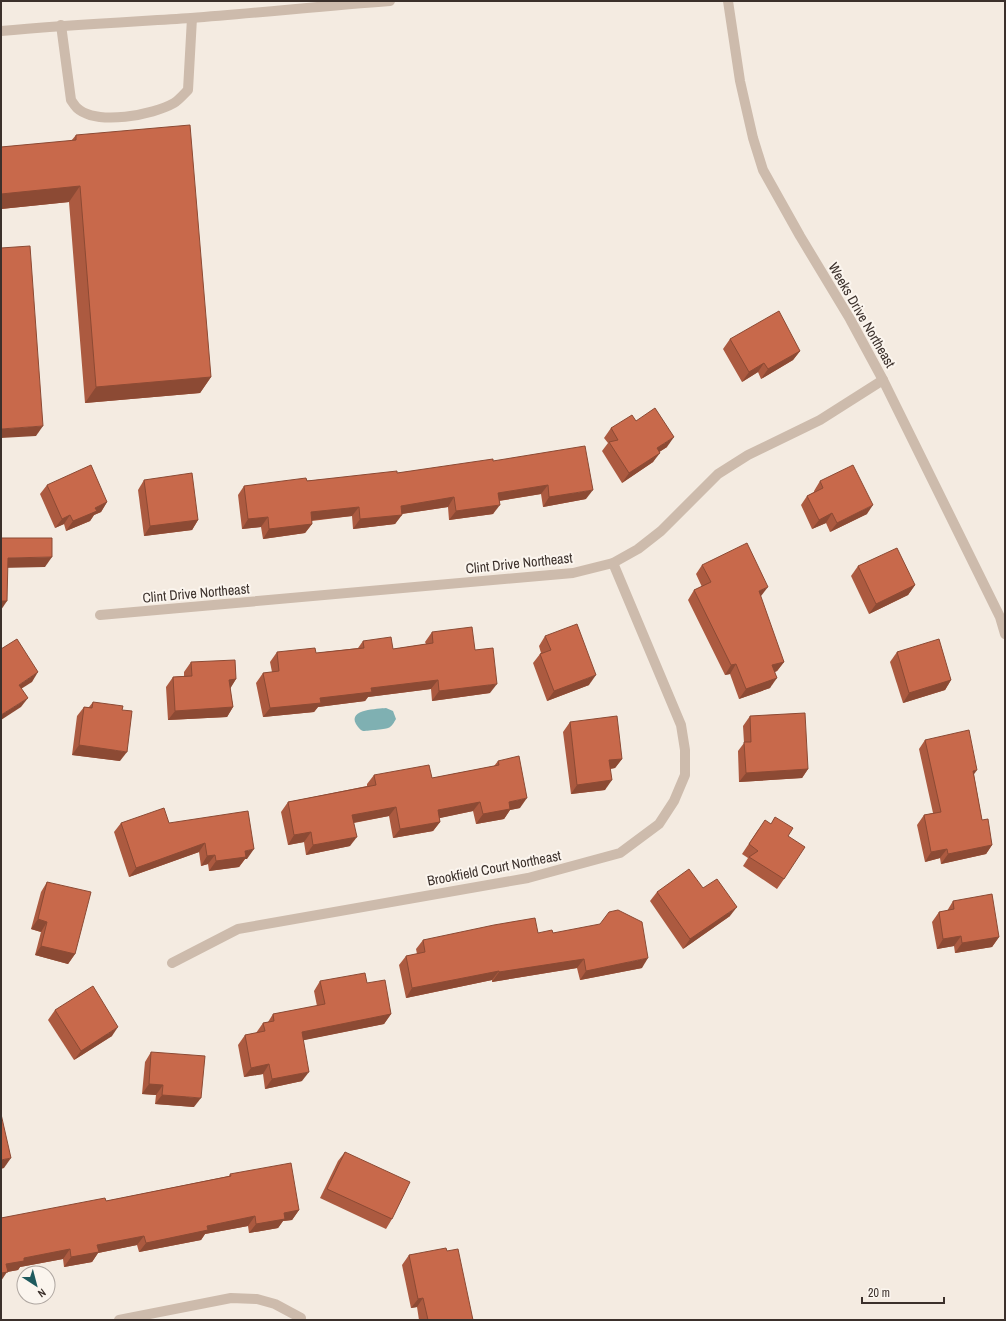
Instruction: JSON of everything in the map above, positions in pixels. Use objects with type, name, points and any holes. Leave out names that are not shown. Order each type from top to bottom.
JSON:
[{"type":"street","points":[[1,30],[61,25],[192,18],[390,1]]},
{"type":"street","name":"Weeks Drive Northeast","points":[[728,1],[740,81],[753,138],[763,170],[800,236],[850,319],[883,380],[1000,617],[1005,634]]},
{"type":"street","points":[[61,25],[71,100],[77,108],[87,114],[105,118],[144,114],[159,110],[176,102],[188,90],[192,18]]},
{"type":"street","name":"Clint Drive Northeast","points":[[100,615],[573,573],[613,563],[638,549],[661,530],[718,474],[748,455],[820,420],[883,380]]},
{"type":"street","name":"Brookfield Court Northeast","points":[[172,963],[238,929],[528,878],[620,853],[659,824],[674,801],[685,775],[685,750],[681,725],[613,563]]},
{"type":"street","points":[[119,1320],[231,1298],[257,1299],[275,1304],[301,1318]]},
{"type":"water","points":[[386,708],[393,711],[396,719],[389,727],[363,731],[356,724],[356,715],[365,711]]},
{"type":"building","points":[[190,125],[211,377],[96,387],[80,186],[1,194],[1,147],[76,140],[76,135]]},
{"type":"building","points":[[30,246],[43,426],[1,429],[1,248]]},
{"type":"building","points":[[779,311],[800,351],[768,369],[764,363],[749,372],[730,339]]},
{"type":"building","points":[[655,408],[674,437],[657,448],[660,453],[629,473],[609,442],[618,440],[611,428],[632,415],[636,421]]},
{"type":"building","points":[[585,446],[593,490],[549,497],[548,485],[498,493],[500,505],[456,511],[454,497],[401,506],[402,515],[360,519],[359,507],[311,512],[312,524],[269,529],[268,517],[248,519],[244,486],[306,478],[307,481],[397,471],[397,473],[493,459],[493,461]]},
{"type":"building","points":[[91,465],[107,502],[95,508],[97,511],[73,521],[70,515],[62,519],[47,485]]},
{"type":"building","points":[[853,465],[873,505],[837,523],[832,513],[819,520],[807,496],[823,488],[820,481]]},
{"type":"building","points":[[192,473],[198,520],[150,526],[144,480]]},
{"type":"building","points":[[1,538],[52,538],[52,557],[8,558],[7,601],[1,601]]},
{"type":"building","points":[[747,543],[768,587],[759,591],[784,662],[772,665],[777,678],[746,689],[736,664],[731,665],[694,590],[711,582],[702,565]]},
{"type":"building","points":[[897,548],[915,585],[876,604],[858,566]]},
{"type":"building","points":[[577,624],[596,675],[554,691],[540,654],[551,650],[545,636]]},
{"type":"building","points":[[472,627],[475,650],[493,648],[497,684],[439,691],[438,680],[371,688],[372,692],[320,698],[321,703],[270,708],[263,673],[279,671],[277,652],[315,648],[316,653],[364,648],[363,641],[391,637],[393,649],[433,643],[432,632]]},
{"type":"building","points":[[17,639],[38,672],[19,685],[28,698],[1,715],[1,649]]},
{"type":"building","points":[[939,639],[951,680],[909,693],[897,652]]},
{"type":"building","points":[[235,660],[236,679],[229,680],[233,707],[175,711],[173,677],[192,676],[191,662]]},
{"type":"building","points":[[93,702],[123,706],[122,710],[132,711],[127,752],[79,745],[84,707],[92,708]]},
{"type":"building","points":[[805,713],[808,769],[746,773],[744,742],[751,742],[750,716]]},
{"type":"building","points":[[617,716],[622,759],[609,760],[612,780],[577,785],[570,722]]},
{"type":"building","points":[[969,730],[977,770],[973,771],[982,820],[988,819],[992,845],[948,854],[947,849],[931,852],[924,815],[941,812],[925,740]]},
{"type":"building","points":[[519,756],[527,798],[509,802],[510,809],[483,814],[480,802],[438,810],[440,822],[400,829],[396,807],[352,815],[357,837],[313,845],[311,832],[294,835],[288,802],[376,785],[374,775],[429,765],[432,778],[499,765],[498,761]]},
{"type":"building","points":[[164,808],[169,823],[248,811],[254,849],[245,851],[246,857],[216,861],[215,855],[207,856],[205,843],[136,868],[121,823]]},
{"type":"building","points":[[775,817],[793,828],[788,836],[805,847],[784,879],[749,857],[758,851],[749,844],[765,820],[771,824]]},
{"type":"building","points":[[689,869],[703,888],[717,879],[737,907],[690,939],[657,892]]},
{"type":"building","points":[[47,882],[91,892],[75,954],[41,946],[47,922],[38,919]]},
{"type":"building","points":[[992,894],[999,937],[962,943],[961,936],[943,939],[939,912],[954,909],[953,901]]},
{"type":"building","points":[[618,910],[642,922],[648,958],[586,971],[584,959],[499,971],[412,988],[406,956],[425,952],[423,940],[535,918],[538,933],[552,930],[553,933],[600,924],[609,912]]},
{"type":"building","points":[[365,973],[367,983],[385,980],[391,1014],[302,1032],[309,1072],[272,1079],[269,1064],[251,1068],[245,1035],[265,1031],[263,1023],[274,1021],[273,1014],[325,1004],[320,981]]},
{"type":"building","points":[[93,986],[118,1027],[81,1051],[55,1010]]},
{"type":"building","points":[[151,1052],[205,1056],[201,1098],[162,1095],[163,1085],[149,1084]]},
{"type":"building","points":[[1,1114],[11,1158],[1,1160]]},
{"type":"building","points":[[345,1152],[410,1182],[392,1219],[327,1189]]},
{"type":"building","points":[[291,1163],[299,1210],[284,1213],[285,1219],[256,1224],[255,1216],[207,1226],[208,1230],[146,1243],[144,1236],[97,1245],[99,1252],[71,1257],[70,1249],[24,1258],[24,1261],[6,1264],[8,1272],[1,1273],[1,1218],[105,1198],[106,1201],[231,1176],[230,1174]]},
{"type":"building","points":[[446,1248],[447,1251],[458,1249],[473,1320],[428,1320],[423,1298],[418,1299],[409,1255]]}]
